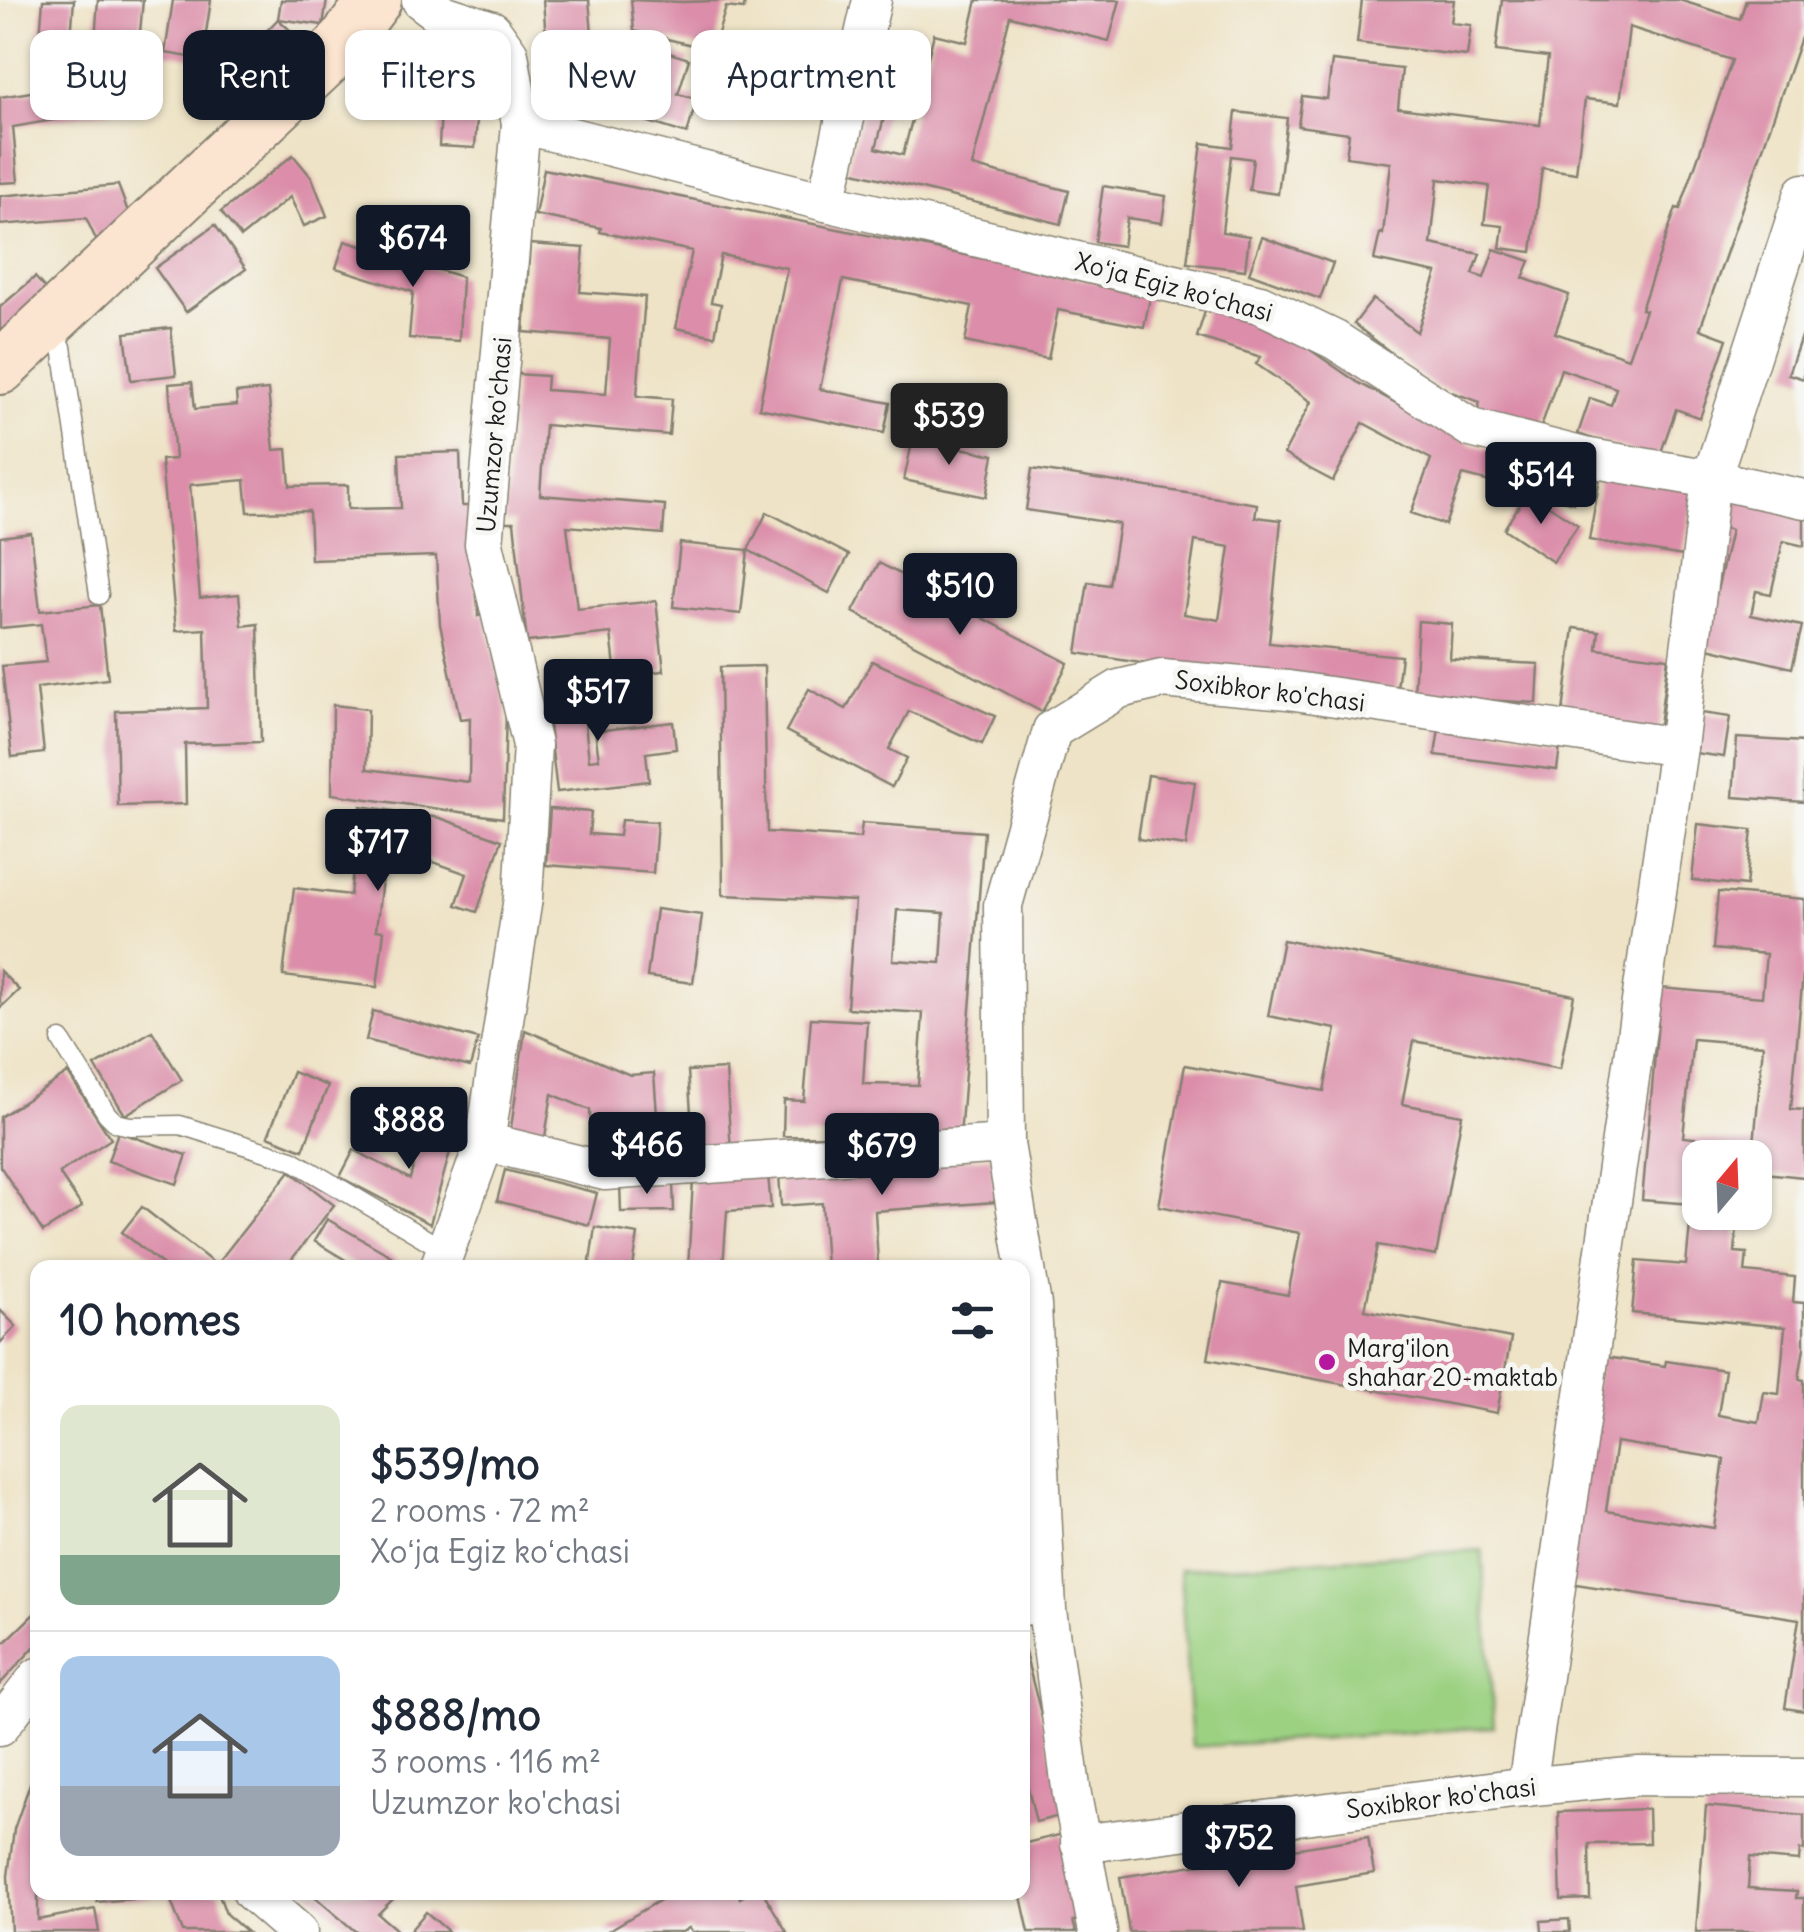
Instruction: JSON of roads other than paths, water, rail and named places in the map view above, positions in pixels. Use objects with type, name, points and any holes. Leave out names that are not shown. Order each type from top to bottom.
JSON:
[{"type":"street","points":[[0,368],[340,47],[375,0]]},
{"type":"street","name":"Uzumzor ko'chasi","points":[[421,0],[438,12],[492,30],[510,54],[522,124],[484,544],[532,745],[523,898],[485,1142],[443,1259]]},
{"type":"street","points":[[826,202],[872,0]]},
{"type":"street","name":"Xoʻja Egiz koʻchasi","points":[[522,124],[826,202],[1260,304],[1335,340],[1471,428],[1584,457],[1804,500]]},
{"type":"street","points":[[1527,1787],[1678,748],[1710,479],[1804,194]]},
{"type":"street","name":"Soxibkor ko'chasi","points":[[1024,1260],[1005,1144],[1003,905],[1052,730],[1118,689],[1162,679],[1288,690],[1678,748]]},
{"type":"street","points":[[485,1142],[605,1170],[1005,1144]]},
{"type":"street","name":"Soxibkor ko'chasi","points":[[1030,1293],[1035,1613],[1098,1932]]},
{"type":"street","points":[[0,1726],[30,1687]]},
{"type":"street","name":"Soxibkor ko'chasi","points":[[1080,1844],[1638,1776],[1804,1777]]},
{"type":"street","points":[[261,1900],[298,1932]]},
{"type":"lane","points":[[45,325],[62,346],[98,595]]},
{"type":"lane","points":[[61,1040],[116,1122],[130,1126],[180,1125],[292,1160],[443,1259]]},
{"type":"place","name":"Marg'ilon shahar 20-maktab","points":[[1327,1362]]}]
